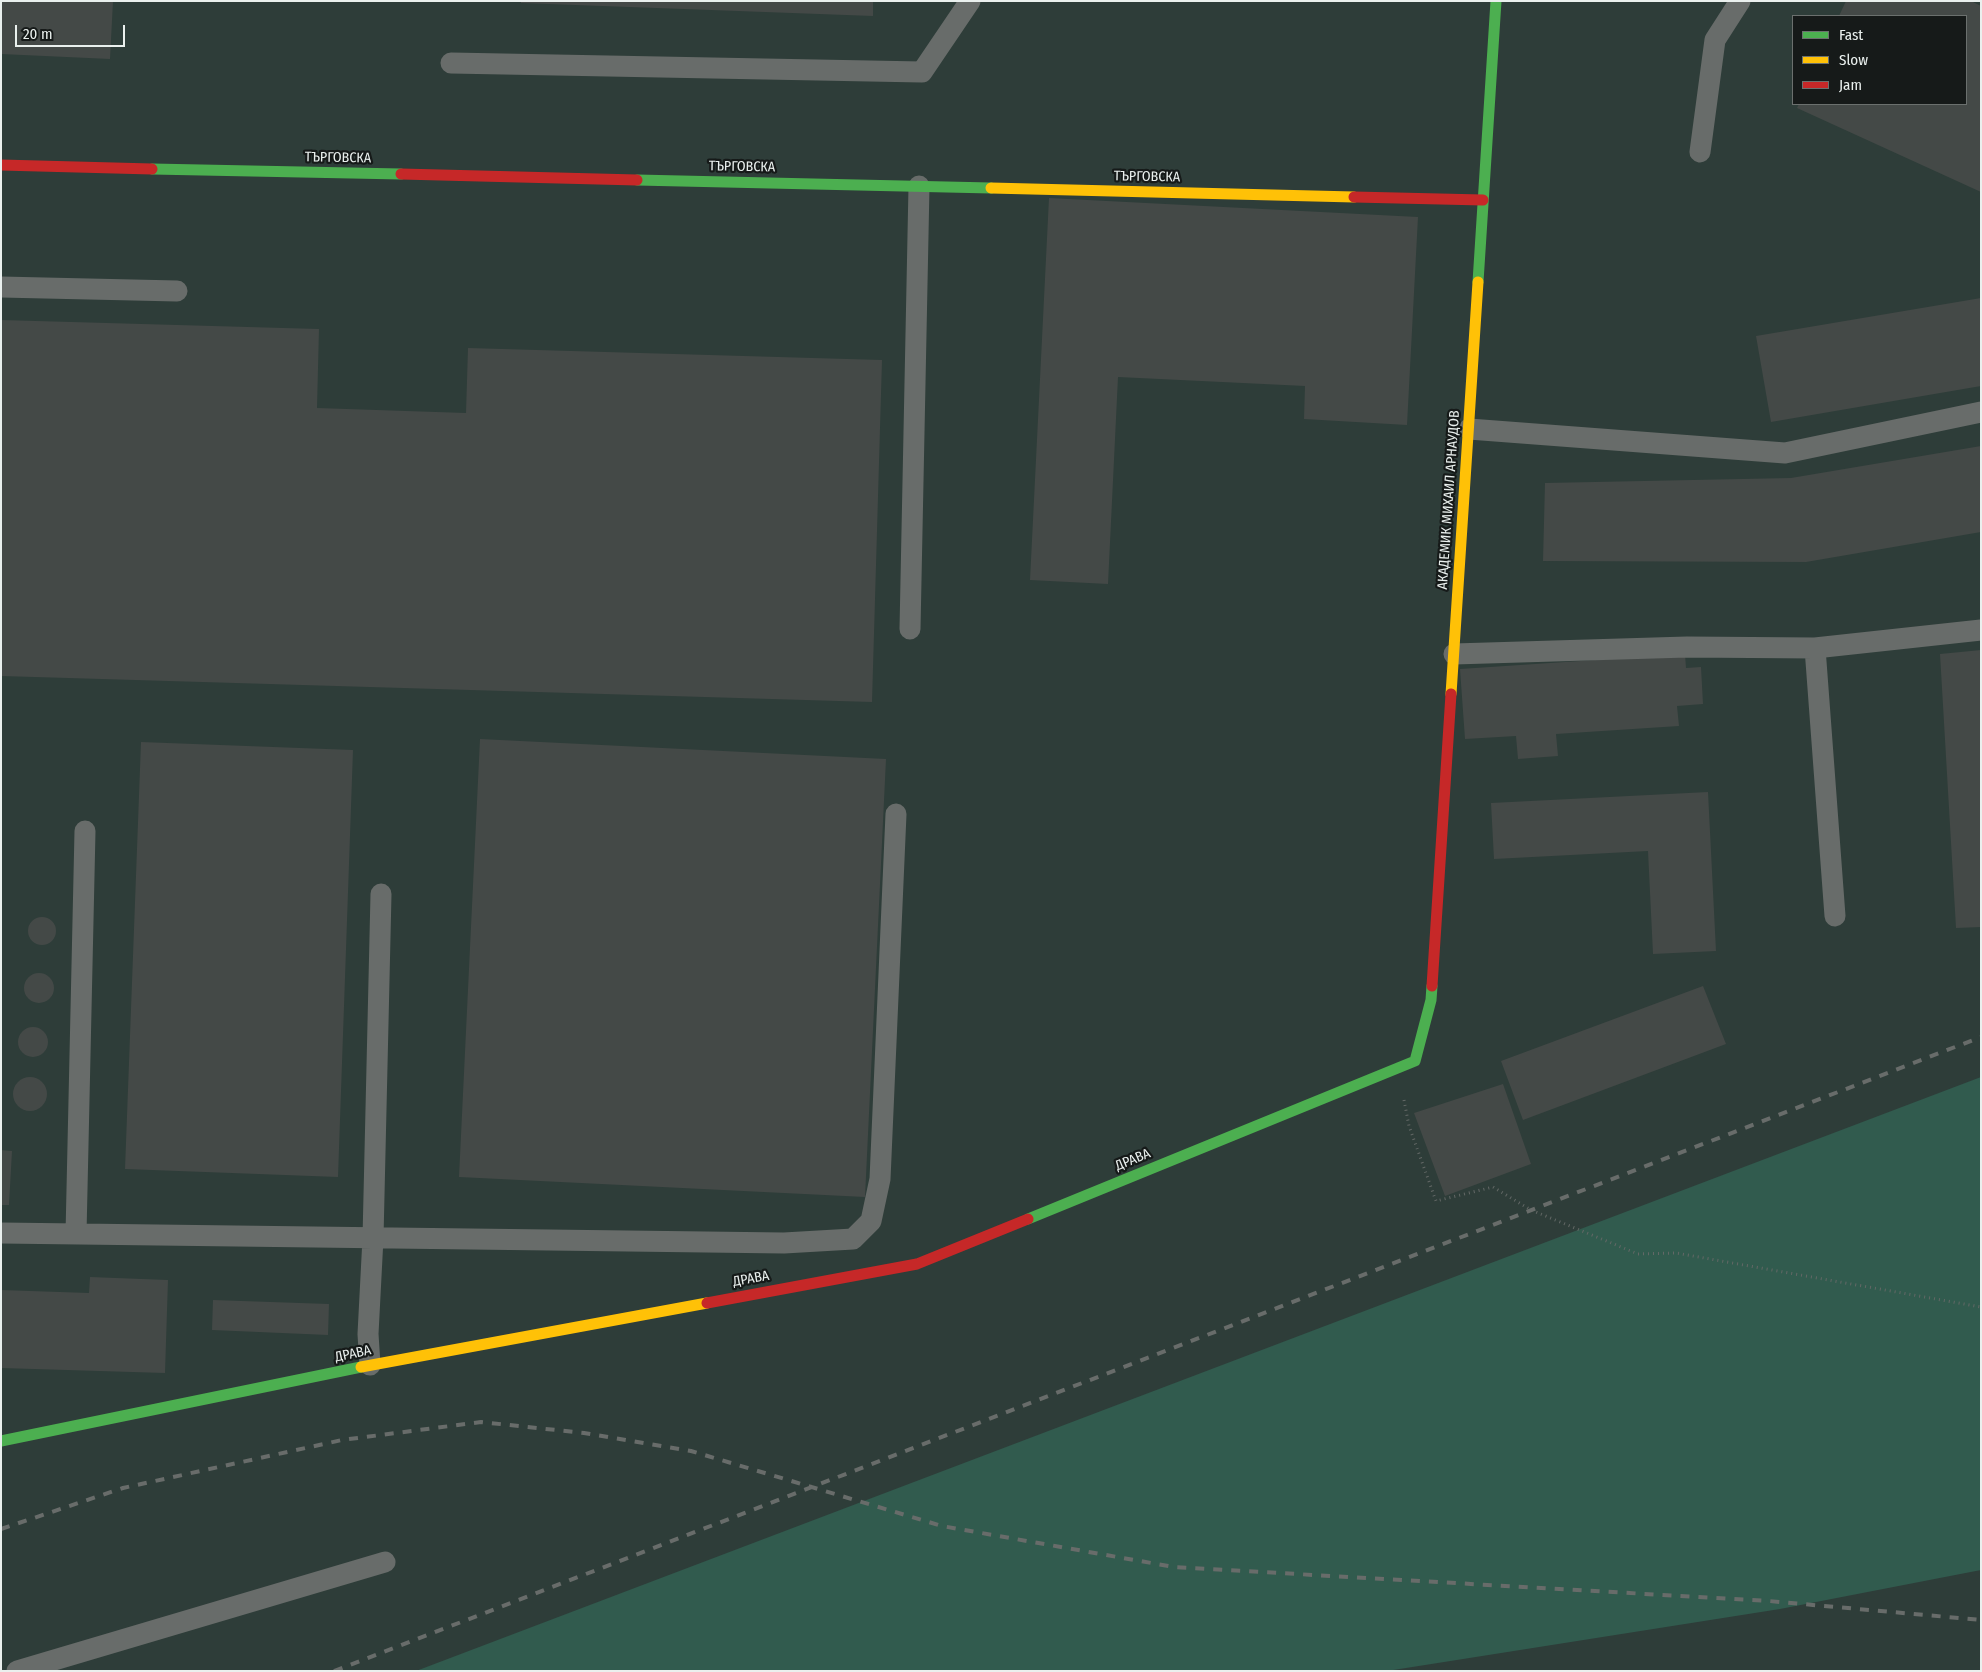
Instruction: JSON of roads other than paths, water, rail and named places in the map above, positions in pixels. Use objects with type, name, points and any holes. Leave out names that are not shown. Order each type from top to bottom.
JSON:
[{"type":"street","name":"АКАДЕМИК МИХАИЛ АРНАУДОВ","points":[[1432,1000],[1496,1]]},
{"type":"street","name":"ТЪРГОВСКА","points":[[1,164],[1483,200]]},
{"type":"street","name":"ДРАВА","points":[[1,1441],[370,1366],[917,1264],[1415,1061],[1432,1000]]},
{"type":"lane","points":[[451,63],[922,72],[970,1]]},
{"type":"lane","points":[[1700,152],[1715,40],[1740,1]]},
{"type":"lane","points":[[910,629],[919,186]]},
{"type":"lane","points":[[1,287],[177,291]]},
{"type":"lane","points":[[1469,429],[1785,453],[1981,412]]},
{"type":"lane","points":[[1454,654],[1687,647],[1815,648],[1981,630]]},
{"type":"lane","points":[[1815,648],[1835,916]]},
{"type":"lane","points":[[1,1233],[784,1243],[853,1239],[871,1220],[880,1179],[896,814]]},
{"type":"lane","points":[[76,1234],[85,831]]},
{"type":"lane","points":[[370,1366],[368,1334],[373,1238],[381,894]]},
{"type":"lane","points":[[17,1671],[385,1562]]},
{"type":"railway","points":[[334,1671],[1981,1037]]},
{"type":"railway","points":[[1,1529],[123,1488],[342,1440],[481,1422],[584,1433],[691,1451],[942,1526],[1174,1567],[1769,1601],[1981,1620]]}]
